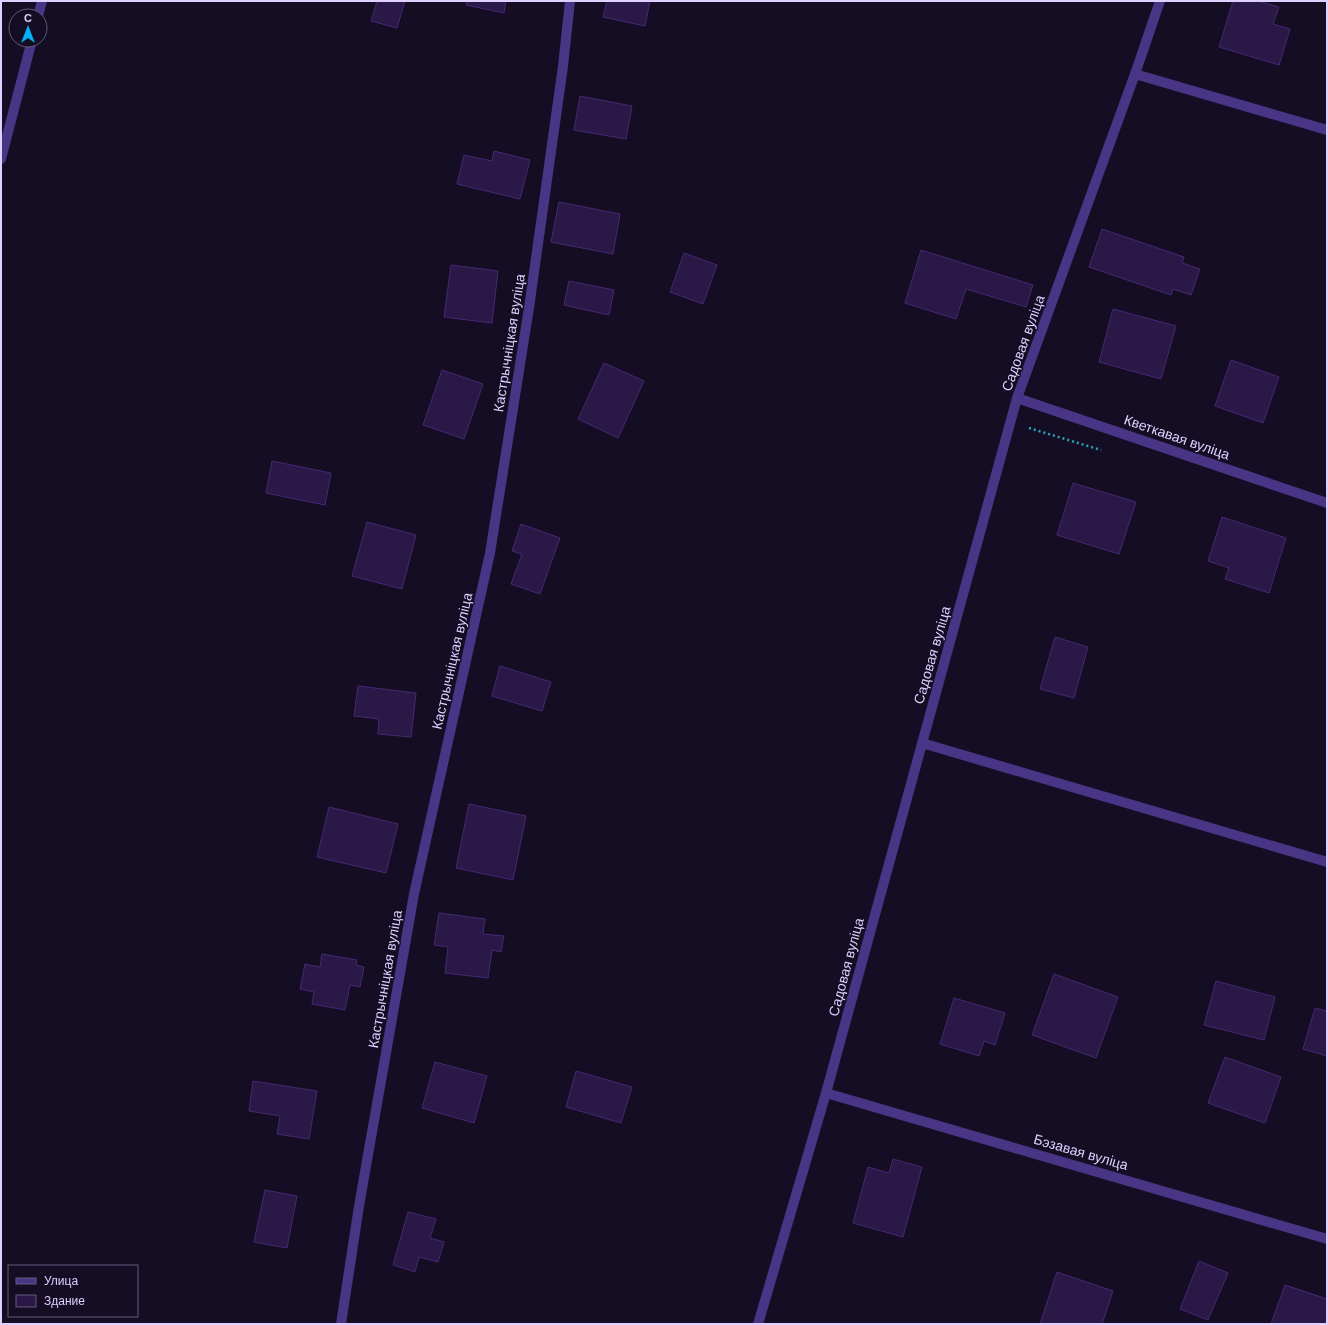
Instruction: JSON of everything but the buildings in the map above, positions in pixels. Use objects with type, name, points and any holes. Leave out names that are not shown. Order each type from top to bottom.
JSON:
[{"type":"street","name":"Кастрычніцкая вуліца","points":[[341,1324],[359,1206],[414,894],[490,553],[529,308],[563,66],[570,1]]},
{"type":"street","name":"Садовая вуліца","points":[[758,1324],[826,1093],[1018,398],[1160,1]]},
{"type":"street","points":[[1,159],[30,48]]},
{"type":"street","points":[[1135,74],[1327,130]]},
{"type":"street","name":"Кветкавая вуліца","points":[[1018,398],[1327,503]]},
{"type":"street","points":[[922,743],[1327,862]]},
{"type":"street","name":"Бэзавая вуліца","points":[[826,1093],[1327,1239]]}]
